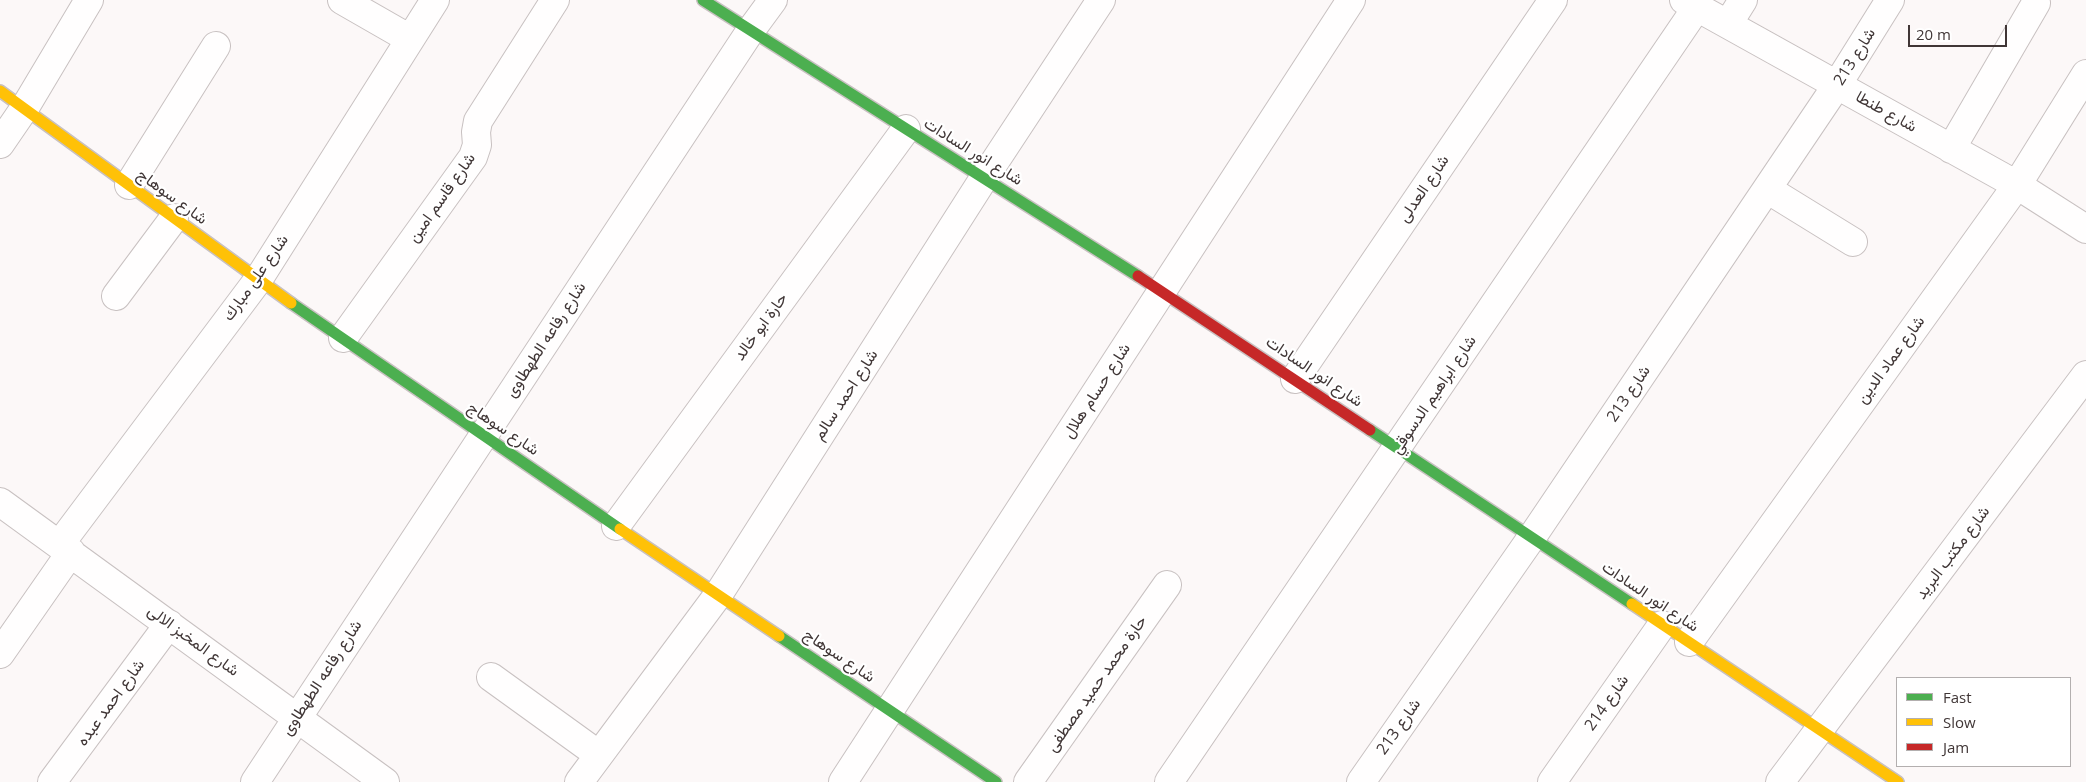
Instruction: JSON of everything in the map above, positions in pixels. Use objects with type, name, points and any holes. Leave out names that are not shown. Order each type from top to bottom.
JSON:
[{"type":"street","points":[[0,144],[24,109],[89,0]]},
{"type":"street","points":[[342,0],[410,39]]},
{"type":"street","name":"شارع على مبارك","points":[[0,654],[66,548],[258,280],[435,0]]},
{"type":"street","name":"شارع قاسم امين","points":[[343,338],[473,157],[477,145],[476,132],[478,121],[555,0]]},
{"type":"street","name":"شارع انور السادات","points":[[704,0],[1162,290],[1898,782]]},
{"type":"street","name":"شارع رفاعه الطهطاوى","points":[[255,782],[296,717],[751,30],[773,0]]},
{"type":"street","name":"شارع احمد سالم","points":[[579,782],[718,594],[984,178],[1101,0]]},
{"type":"street","name":"شارع حسام هلال","points":[[843,782],[1351,0]]},
{"type":"street","name":"شارع العدلى","points":[[1295,378],[1554,0]]},
{"type":"street","points":[[1728,24],[1743,0]]},
{"type":"street","name":"شارع 213","points":[[1361,782],[1532,537],[1837,85],[1890,0]]},
{"type":"street","points":[[1952,149],[2036,3]]},
{"type":"street","name":"شارع طنطا","points":[[1690,4],[2084,223]]},
{"type":"street","name":"شارع ابراهيم الدسوقي","points":[[1170,782],[1398,448],[1690,4]]},
{"type":"street","points":[[129,185],[216,46]]},
{"type":"street","name":"شارع عماد الدين","points":[[1688,642],[2017,185],[2086,74]]},
{"type":"street","name":"شارع سوهاج","points":[[0,91],[258,280],[616,526],[996,782]]},
{"type":"street","name":"حارة ابو خالد","points":[[616,526],[906,128]]},
{"type":"street","points":[[1767,189],[1853,242]]},
{"type":"street","points":[[116,296],[174,218]]},
{"type":"street","name":"شارع مكتب البريد","points":[[1780,782],[2086,375]]},
{"type":"street","name":"شارع المخبز الالى","points":[[0,502],[66,548],[385,782]]},
{"type":"street","name":"حارة محمد حميد مصطفى","points":[[1028,782],[1167,585]]},
{"type":"street","name":"شارع احمد عبده","points":[[52,782],[169,624]]},
{"type":"street","name":"شارع 214","points":[[1552,782],[1662,624]]},
{"type":"street","points":[[492,677],[599,755]]},
{"type":"traffic: fast","points":[[703,0],[1138,276]]},
{"type":"traffic: fast","points":[[291,303],[620,529]]},
{"type":"traffic: fast","points":[[1370,430],[1632,604]]},
{"type":"traffic: fast","points":[[779,636],[996,782]]},
{"type":"traffic: slow","points":[[0,91],[291,303]]},
{"type":"traffic: slow","points":[[620,529],[779,636]]},
{"type":"traffic: slow","points":[[1632,604],[1898,782]]},
{"type":"traffic: jam","points":[[1138,276],[1370,430]]}]
